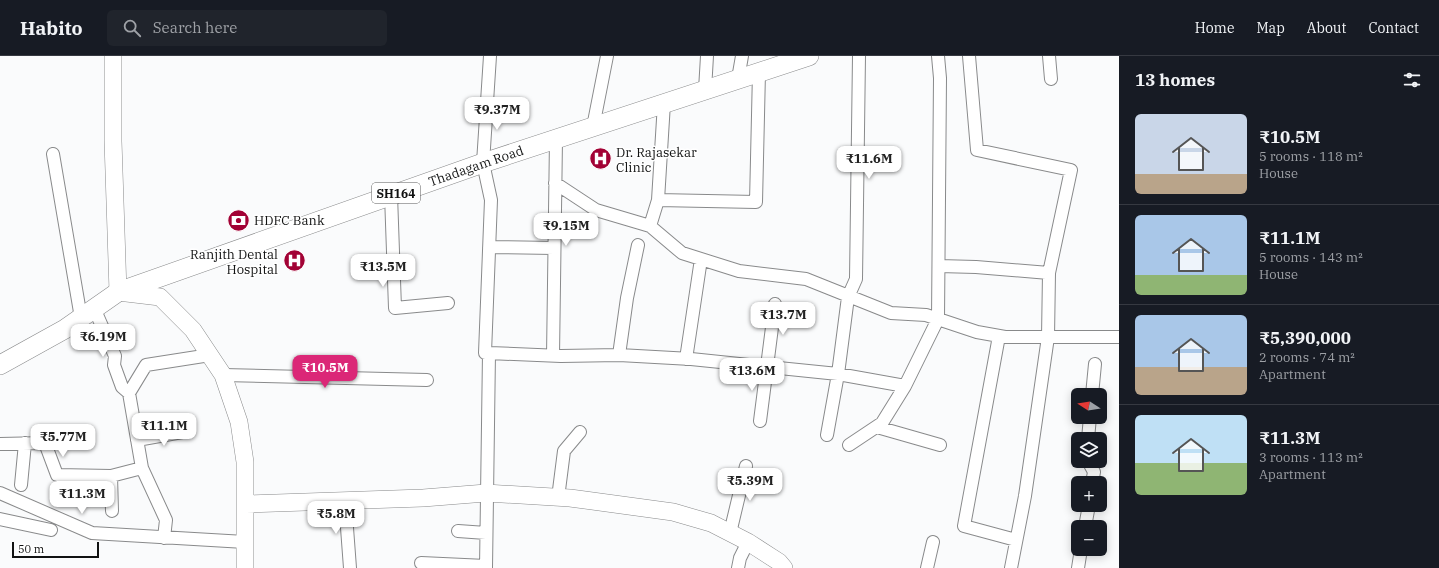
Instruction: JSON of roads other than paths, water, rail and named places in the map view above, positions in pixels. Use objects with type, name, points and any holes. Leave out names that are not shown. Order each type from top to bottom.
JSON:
[{"type":"main road","points":[[113,56],[113,141],[118,292],[160,297],[193,330],[223,375],[239,422],[245,462],[245,568]]},
{"type":"main road","name":"Thadagam Road","points":[[0,365],[65,329],[118,292],[483,163],[802,57]]},
{"type":"main road","points":[[246,504],[346,501],[486,493],[558,498],[673,512],[711,523],[748,542],[779,562],[784,568]]},
{"type":"street","points":[[490,56],[483,163],[491,200],[485,353],[553,356],[619,355],[686,359],[838,374],[905,386]]},
{"type":"street","points":[[593,127],[607,56]]},
{"type":"street","points":[[705,90],[707,56]]},
{"type":"street","points":[[738,79],[742,56]]},
{"type":"street","points":[[827,435],[838,374],[848,297],[856,279],[859,56]]},
{"type":"street","points":[[848,445],[882,424],[905,386],[938,319],[940,78],[938,56]]},
{"type":"street","points":[[969,56],[977,150],[1071,170],[1049,273],[1048,337],[1025,496],[1011,568]]},
{"type":"street","points":[[1049,56],[1051,79]]},
{"type":"street","points":[[658,200],[756,202],[759,72]]},
{"type":"street","points":[[650,226],[658,200],[664,103]]},
{"type":"street","points":[[553,356],[556,139]]},
{"type":"street","points":[[53,154],[88,313],[115,356],[114,365],[122,387],[129,394],[142,468],[166,520],[164,538]]},
{"type":"street","points":[[555,183],[596,210],[650,226],[682,253],[739,271],[806,279],[891,313],[926,315],[978,332],[999,336],[1119,337]]},
{"type":"street","points":[[392,195],[395,308],[448,303]]},
{"type":"street","points":[[619,355],[627,298],[638,245]]},
{"type":"street","points":[[490,247],[554,248]]},
{"type":"street","points":[[686,359],[701,259]]},
{"type":"street","points":[[939,266],[976,267],[1049,273]]},
{"type":"street","points":[[760,421],[775,304]]},
{"type":"street","points":[[999,336],[964,526],[1016,540]]},
{"type":"street","points":[[421,563],[486,567],[489,352]]},
{"type":"street","points":[[129,394],[146,365],[210,355]]},
{"type":"street","points":[[1093,388],[1095,364]]},
{"type":"street","points":[[223,375],[427,380]]},
{"type":"street","points":[[877,426],[940,445]]},
{"type":"street","points":[[137,440],[188,431]]},
{"type":"street","points":[[558,498],[564,450],[580,432]]},
{"type":"street","points":[[0,444],[45,442],[57,475],[111,476],[142,468]]},
{"type":"street","points":[[20,485],[25,443]]},
{"type":"street","points":[[730,533],[746,466]]},
{"type":"street","points":[[111,476],[112,511]]},
{"type":"street","points":[[0,493],[92,533],[245,542]]},
{"type":"street","points":[[346,501],[350,568]]},
{"type":"street","points":[[0,519],[51,530]]},
{"type":"street","points":[[458,531],[486,533]]},
{"type":"street","points":[[738,568],[740,558],[748,542]]},
{"type":"street","points":[[927,568],[933,542]]},
{"type":"street","points":[[1078,568],[1080,556]]},
{"type":"place","name":"Dr. Rajasekar Clinic","points":[[601,159]]},
{"type":"place","name":"HDFC Bank","points":[[238,220]]},
{"type":"place","name":"Ranjith Dental Hospital","points":[[294,261]]}]
